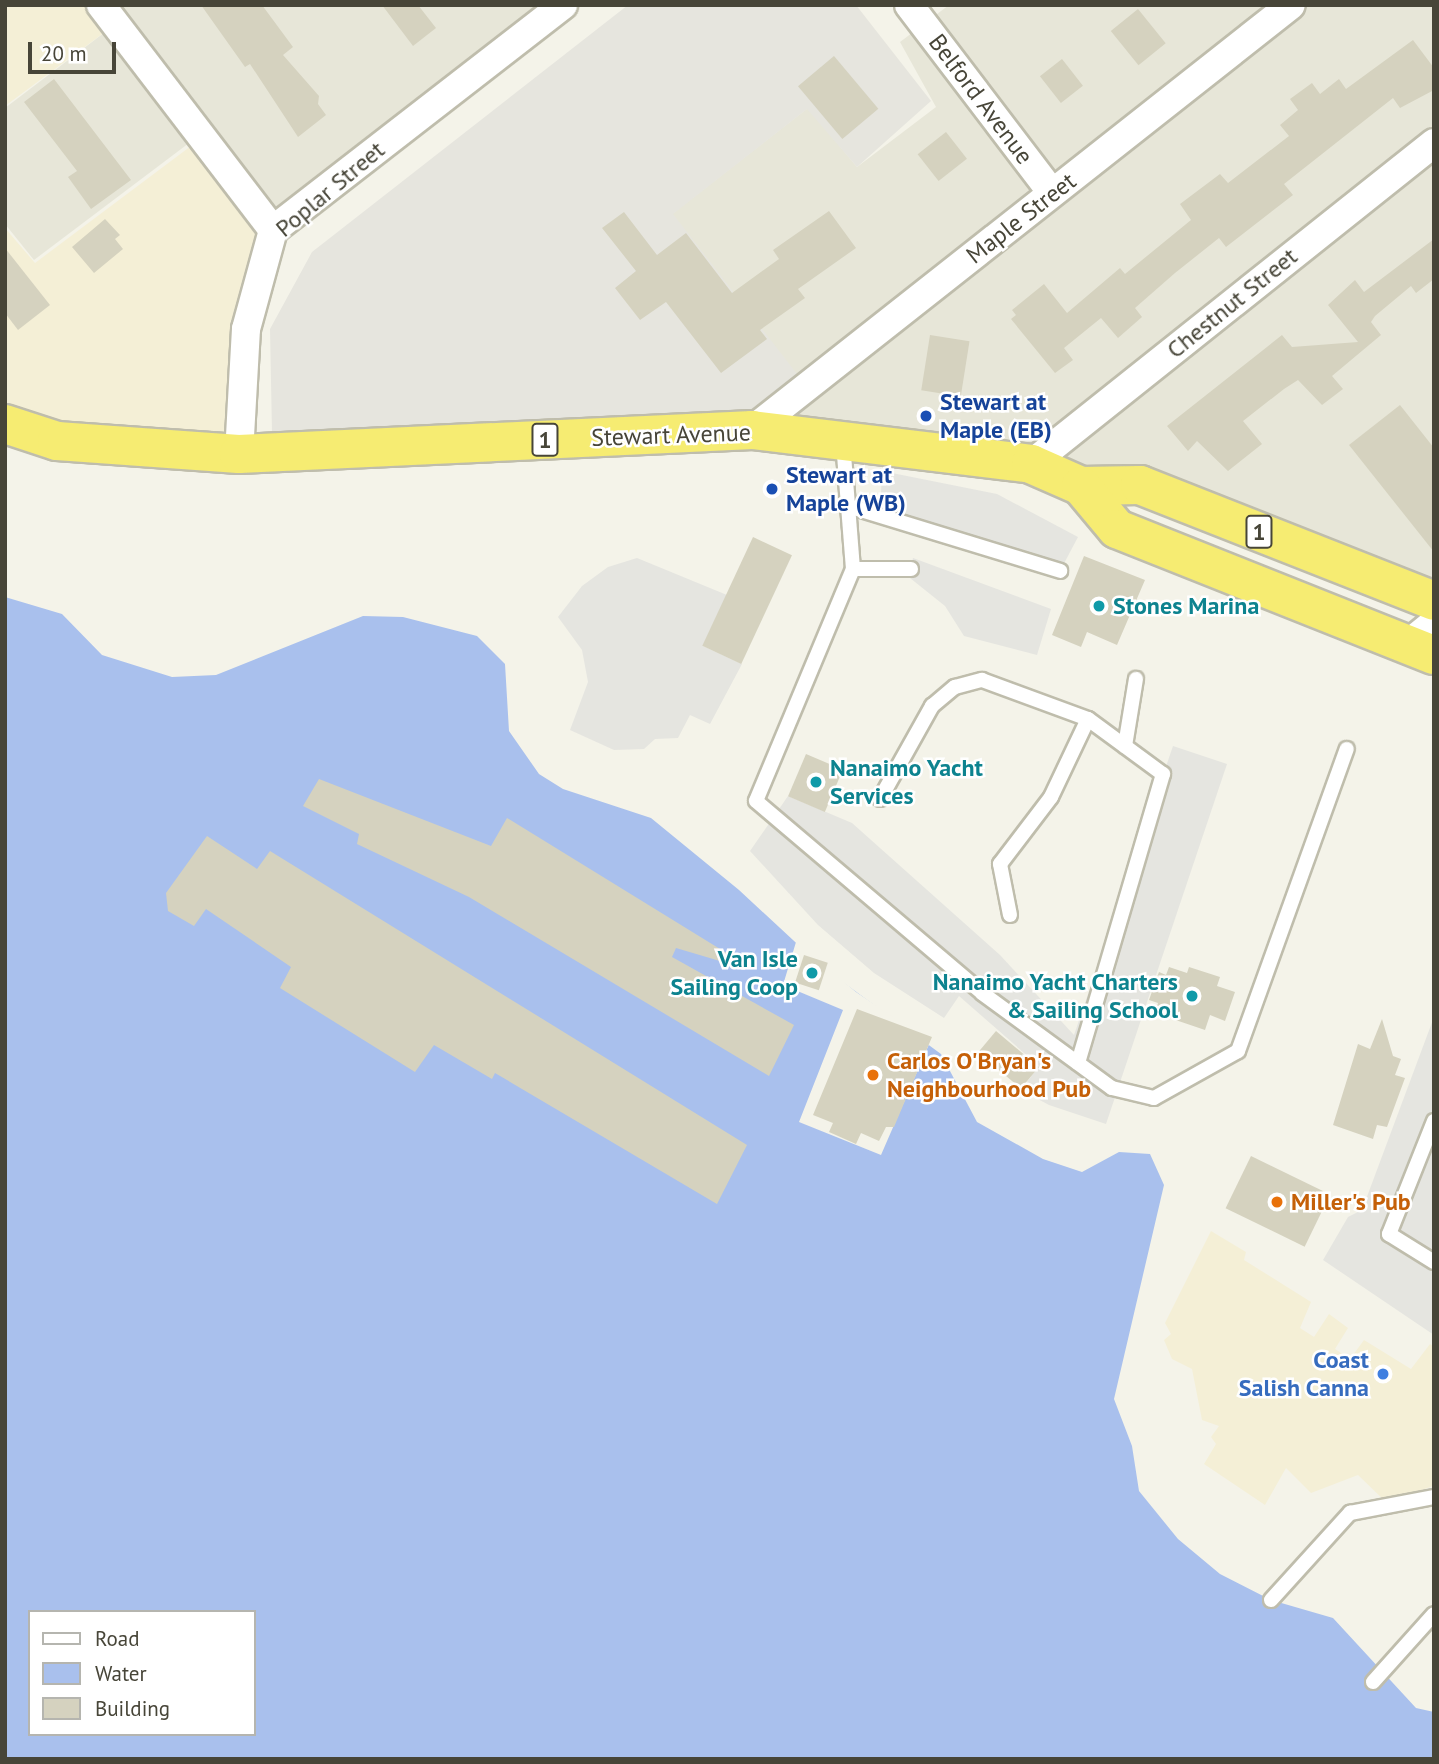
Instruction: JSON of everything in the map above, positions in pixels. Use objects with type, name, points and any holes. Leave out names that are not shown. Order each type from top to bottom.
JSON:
[{"type":"highway","name":"Stewart Avenue","points":[[5,425],[57,441],[239,454],[752,430],[1031,464],[1081,486],[1140,485],[1434,601]]},
{"type":"highway","name":"Stewart Avenue","points":[[1081,486],[1116,529],[1426,640]]},
{"type":"street","points":[[101,5],[273,230]]},
{"type":"street","name":"Poplar Street","points":[[239,454],[246,329],[273,230],[563,5]]},
{"type":"street","name":"Belford Avenue","points":[[909,5],[1052,193]]},
{"type":"street","name":"Maple Street","points":[[752,430],[1291,5]]},
{"type":"street","name":"Chestnut Street","points":[[1031,464],[1434,142]]},
{"type":"lane","points":[[843,441],[853,569],[756,801],[982,993],[1112,1088],[1154,1098],[1238,1051],[1347,749]]},
{"type":"lane","points":[[848,506],[1060,571]]},
{"type":"lane","points":[[853,569],[911,569]]},
{"type":"lane","points":[[1125,746],[1136,679]]},
{"type":"lane","points":[[880,799],[932,706],[955,687],[982,680],[1088,719],[1163,774],[1078,1063]]},
{"type":"lane","points":[[1010,915],[1000,864],[1051,797],[1088,719]]},
{"type":"lane","points":[[1434,1121],[1389,1234],[1434,1262]]},
{"type":"lane","points":[[1270,1600],[1350,1513],[1434,1497]]},
{"type":"lane","points":[[1373,1682],[1434,1614]]},
{"type":"shaded area","points":[[5,5],[96,5],[113,26],[5,106]]},
{"type":"shaded area","points":[[114,5],[548,5],[276,215]]},
{"type":"shaded area","points":[[628,5],[856,5],[931,101],[857,167],[807,109],[673,214],[804,383],[751,424],[272,433],[270,329],[312,252]]},
{"type":"shaded area","points":[[949,5],[1434,5],[1434,596],[1140,479],[751,424],[672,214],[808,108],[857,167],[936,107],[900,42]]},
{"type":"shaded area","points":[[113,26],[197,137],[34,260],[5,224],[5,108]]},
{"type":"shaded area","points":[[199,140],[268,232],[232,448],[5,417],[5,228],[35,263]]},
{"type":"shaded area","points":[[882,471],[997,494],[1078,537],[1060,571],[880,516]]},
{"type":"shaded area","points":[[637,558],[727,595],[703,646],[742,664],[710,724],[690,715],[678,738],[655,739],[644,749],[614,750],[570,730],[588,682],[582,650],[558,617],[582,586],[608,567]]},
{"type":"shaded area","points":[[913,558],[1051,609],[1037,655],[964,636],[945,606],[910,578]]},
{"type":"shaded area","points":[[1173,746],[1227,764],[1106,1124],[1049,1105],[1021,1090],[1039,1066],[959,996],[944,1018],[874,973],[818,925],[750,851],[788,796],[852,823],[1000,955],[1074,1035]]},
{"type":"shaded area","points":[[1434,1017],[1434,1335],[1323,1260],[1348,1217],[1362,1210]]},
{"type":"shaded area","points":[[1211,1231],[1246,1252],[1244,1260],[1311,1302],[1300,1328],[1314,1337],[1329,1314],[1348,1328],[1335,1349],[1350,1359],[1364,1340],[1411,1369],[1430,1344],[1434,1347],[1433,1486],[1387,1503],[1358,1475],[1311,1493],[1286,1468],[1265,1505],[1204,1464],[1216,1444],[1211,1437],[1219,1426],[1202,1420],[1192,1369],[1172,1359],[1164,1340],[1171,1334],[1165,1323]]},
{"type":"water","points":[[5,597],[62,614],[102,655],[172,677],[216,675],[363,616],[403,617],[477,636],[505,664],[509,731],[539,774],[563,789],[651,818],[739,890],[821,966],[941,1054],[977,1122],[1043,1159],[1082,1172],[1119,1152],[1150,1154],[1164,1185],[1114,1399],[1132,1446],[1139,1491],[1178,1539],[1220,1574],[1271,1600],[1333,1618],[1416,1708],[1434,1712],[1434,1759],[5,1759]]},
{"type":"pier","name":"Carlos O'Bryan's Neighbourhood Pub","points":[[796,942],[856,992],[930,1042],[881,1155],[799,1122],[843,1010],[783,985]]},
{"type":"building","points":[[201,5],[262,5],[293,47],[283,55],[319,96],[318,104],[326,115],[298,137],[250,64],[245,67]]},
{"type":"building","points":[[382,5],[418,5],[436,28],[413,46]]},
{"type":"building","points":[[1138,9],[1166,43],[1138,65],[1111,31]]},
{"type":"building","points":[[1413,40],[1434,68],[1434,90],[1400,108],[1393,98],[1284,184],[1293,195],[1226,247],[1219,238],[1175,273],[1135,308],[1142,317],[1118,338],[1101,318],[1064,348],[1073,360],[1055,373],[1011,319],[1016,315],[1012,310],[1044,284],[1067,313],[1120,268],[1125,274],[1191,220],[1180,204],[1220,174],[1228,183],[1289,136],[1280,125],[1298,110],[1290,99],[1312,83],[1320,94],[1339,79],[1346,89]]},
{"type":"building","points":[[834,56],[878,109],[842,139],[798,86]]},
{"type":"building","points":[[1062,59],[1083,86],[1061,103],[1040,76]]},
{"type":"building","points":[[54,79],[131,180],[91,209],[68,177],[77,171],[24,102]]},
{"type":"building","points":[[946,132],[967,159],[939,181],[918,154]]},
{"type":"building","points":[[829,211],[856,248],[798,289],[805,298],[760,330],[767,339],[721,373],[666,302],[640,320],[615,288],[636,271],[602,228],[624,212],[657,255],[686,233],[732,293],[779,259],[773,250]]},
{"type":"building","points":[[105,219],[120,235],[115,239],[123,249],[94,273],[72,247]]},
{"type":"building","points":[[1434,239],[1434,279],[1416,293],[1411,286],[1375,316],[1371,322],[1381,335],[1332,376],[1343,389],[1322,405],[1298,380],[1284,389],[1243,421],[1262,444],[1228,471],[1197,441],[1188,451],[1167,426],[1282,335],[1292,347],[1358,342],[1328,305],[1355,280],[1364,292]]},
{"type":"building","points":[[5,248],[50,305],[18,330],[5,313]]},
{"type":"building","points":[[930,335],[970,341],[961,397],[921,390]]},
{"type":"building","points":[[1400,405],[1434,448],[1434,552],[1349,445]]},
{"type":"building","points":[[753,537],[792,555],[741,664],[702,646]]},
{"type":"building","name":"Stones Marina","points":[[1084,556],[1145,580],[1117,645],[1087,632],[1081,647],[1052,635]]},
{"type":"building","name":"Nanaimo Yacht Services","points":[[806,754],[843,770],[825,812],[788,796]]},
{"type":"building","points":[[319,779],[491,846],[507,818],[733,957],[730,964],[676,948],[672,957],[794,1025],[769,1076],[469,897],[357,844],[359,834],[303,806]]},
{"type":"building","points":[[207,836],[257,869],[270,851],[747,1145],[717,1204],[495,1073],[492,1079],[434,1045],[415,1072],[280,988],[291,967],[206,909],[194,926],[168,911],[166,893]]},
{"type":"building","name":"Van Isle Sailing Coop","points":[[804,955],[828,963],[819,990],[795,983]]},
{"type":"building","name":"Nanaimo Yacht Charters & Sailing School","points":[[1169,967],[1187,973],[1189,967],[1220,977],[1217,986],[1235,992],[1225,1021],[1210,1015],[1205,1030],[1155,1013],[1158,1003],[1149,1000],[1159,972],[1166,975]]},
{"type":"building","name":"Carlos O'Bryan's Neighbourhood Pub","points":[[857,1009],[932,1037],[894,1127],[886,1127],[879,1141],[861,1133],[856,1144],[829,1132],[833,1123],[813,1115]]},
{"type":"building","points":[[1382,1019],[1393,1056],[1401,1059],[1395,1075],[1405,1078],[1387,1127],[1377,1125],[1373,1139],[1333,1125],[1358,1044],[1370,1049]]},
{"type":"building","points":[[996,1031],[1039,1067],[1021,1088],[978,1052]]},
{"type":"building","name":"Miller's Pub","points":[[1251,1156],[1330,1195],[1305,1247],[1226,1208]]},
{"type":"place","name":"Stewart at Maple (EB)","points":[[926,416]]},
{"type":"place","name":"Stewart at Maple (WB)","points":[[772,489]]},
{"type":"place","name":"Stones Marina","points":[[1099,606]]},
{"type":"place","name":"Nanaimo Yacht Services","points":[[816,782]]},
{"type":"place","name":"Van Isle Sailing Coop","points":[[812,973]]},
{"type":"place","name":"Nanaimo Yacht Charters & Sailing School","points":[[1192,996]]},
{"type":"place","name":"Carlos O'Bryan's Neighbourhood Pub","points":[[873,1075]]},
{"type":"place","name":"Miller's Pub","points":[[1277,1202]]},
{"type":"place","name":"Coast Salish Canna","points":[[1383,1374]]}]
